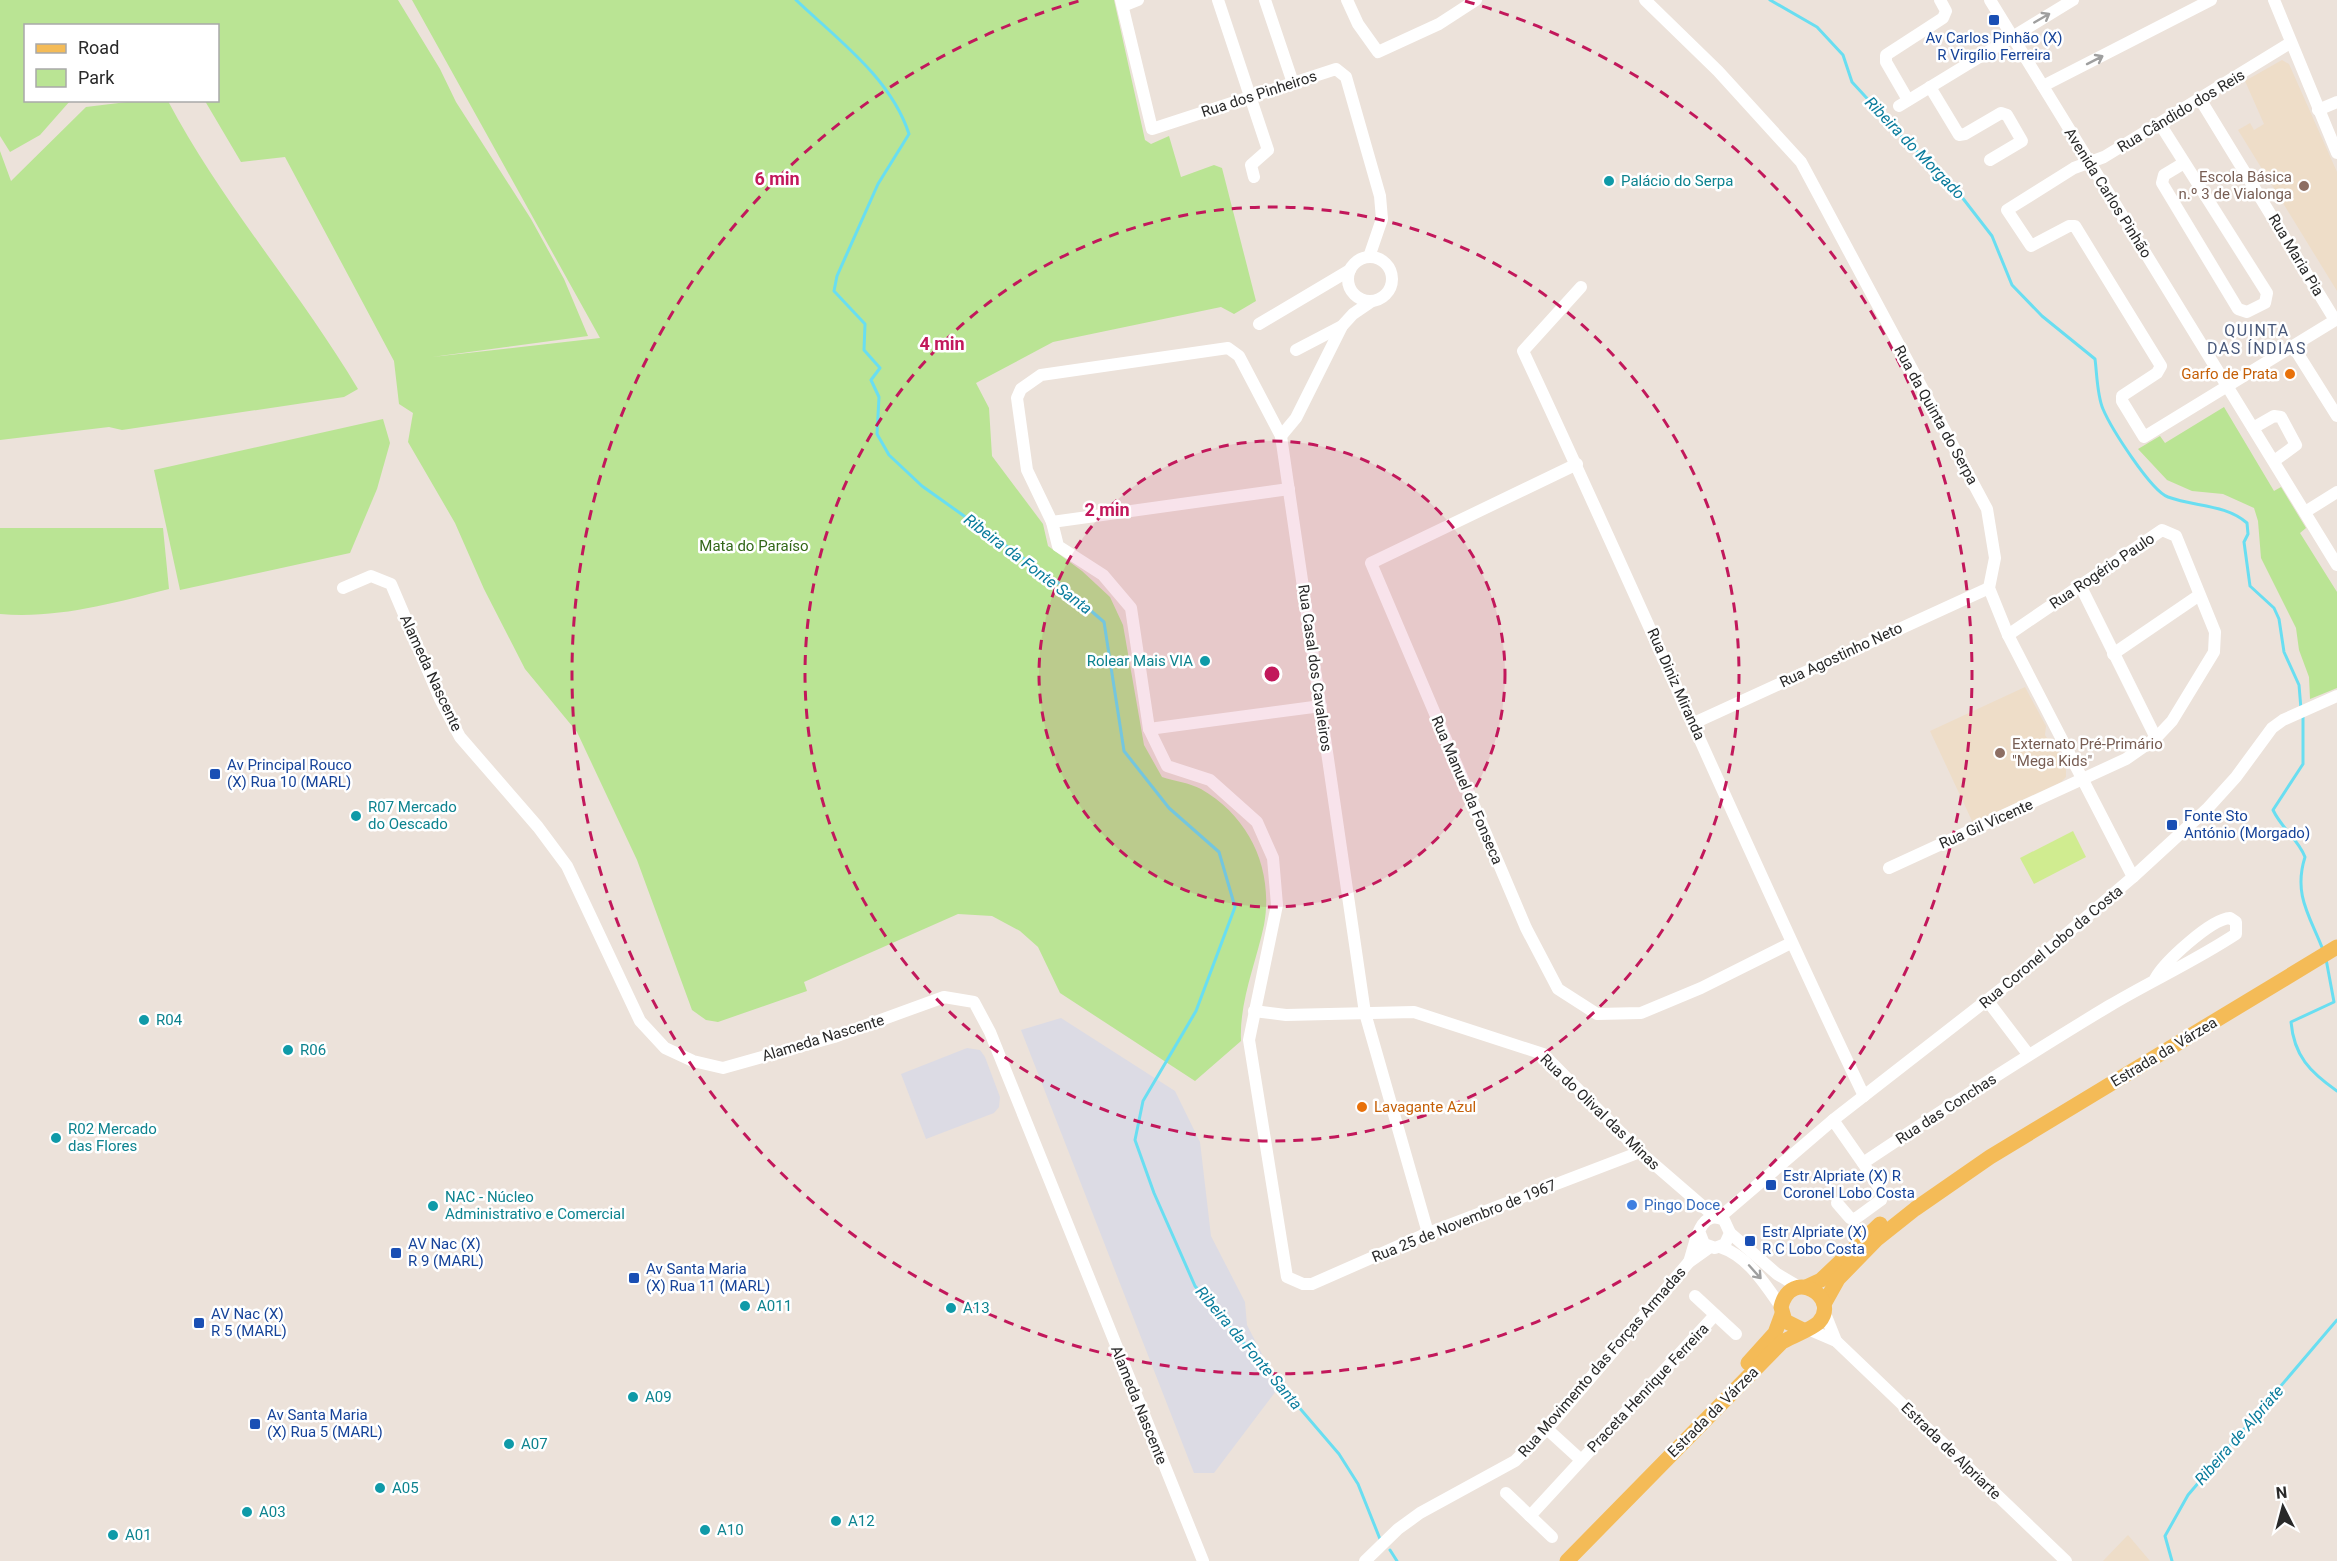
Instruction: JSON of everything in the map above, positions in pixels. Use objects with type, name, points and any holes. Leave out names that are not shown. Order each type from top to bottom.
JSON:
[{"type":"main road","name":"Estrada da Várzea","points":[[1626,1499],[1782,1342],[1818,1324],[1838,1279],[1876,1240],[1915,1209],[1990,1157],[2337,947]]},
{"type":"main road","name":"Estrada da Várzea","points":[[1568,1561],[1775,1333],[1787,1293],[1821,1280],[1865,1236],[1895,1212],[1950,1177],[1990,1157]]},
{"type":"main road","points":[[1802,1287],[1818,1293],[1824,1308]]},
{"type":"main road","points":[[1782,1310],[1791,1326],[1805,1330]]},
{"type":"street","points":[[1122,3],[1138,0]]},
{"type":"street","points":[[1218,0],[1268,150],[1251,165],[1254,177]]},
{"type":"street","points":[[1265,0],[1293,83]]},
{"type":"street","points":[[1347,0],[1358,24],[1378,52],[1439,24],[1476,0]]},
{"type":"street","name":"Rua da Quinta do Serpa","points":[[1645,0],[1718,71],[1801,162],[1987,508],[1995,558],[1989,588]]},
{"type":"street","points":[[1940,0],[1946,11],[1943,18],[1886,55],[1886,62],[1903,103],[2073,0]]},
{"type":"street","name":"Avenida Carlos Pinhão","points":[[1990,0],[2305,512],[2332,546],[2337,565]]},
{"type":"street","points":[[2043,86],[2211,0]]},
{"type":"street","points":[[2274,0],[2337,153]]},
{"type":"street","name":"Rua dos Pinheiros","points":[[1122,3],[1152,129],[1336,69],[1346,77],[1380,196],[1382,219],[1368,257]]},
{"type":"street","name":"Rua Cândido dos Reis","points":[[2227,386],[2144,436],[2122,398],[2157,373],[2161,366],[2076,228],[2070,226],[2031,246],[2007,210],[2074,168],[2104,157],[2160,124],[2290,43]]},
{"type":"street","points":[[1930,87],[1959,135],[1965,134],[2001,113],[2007,115],[2022,141],[1990,160]]},
{"type":"street","name":"Rua Maria Pia","points":[[2200,99],[2336,319]]},
{"type":"street","points":[[2318,110],[2337,102]]},
{"type":"street","points":[[2160,124],[2267,293],[2265,303],[2247,312],[2238,309],[2162,183],[2162,176],[2184,163]]},
{"type":"street","points":[[1259,324],[1350,270],[1361,259],[1368,257],[1383,261],[1392,274],[1390,289],[1379,300],[1353,314],[1342,326],[1296,418],[1281,436]]},
{"type":"street","points":[[1350,270],[1348,277],[1350,290],[1359,299],[1372,302]]},
{"type":"street","name":"Rua Diniz Miranda","points":[[1581,287],[1523,351],[1694,723],[1791,943],[1864,1096]]},
{"type":"street","points":[[2227,386],[2336,319]]},
{"type":"street","points":[[1296,350],[1342,326]]},
{"type":"street","points":[[2293,346],[2337,416]]},
{"type":"street","name":"Rua Casal dos Cavaleiros","points":[[1052,522],[1027,470],[1019,413],[1019,392],[1044,374],[1228,348],[1239,356],[1281,436],[1365,1012],[1428,1233]]},
{"type":"street","points":[[2253,428],[2277,415],[2286,425],[2296,445],[2274,461]]},
{"type":"street","name":"Rua Manuel da Fonseca","points":[[1576,464],[1371,563],[1526,928],[1558,989],[1597,1014],[1641,1013],[1701,988],[1791,943]]},
{"type":"street","points":[[1254,1011],[1277,904],[1273,858],[1257,822],[1210,780],[1167,766],[1149,729],[1131,608],[1102,574],[1058,546],[1052,522],[1288,489]]},
{"type":"street","points":[[2305,512],[2337,492]]},
{"type":"street","name":"Rua Rogério Paulo","points":[[2008,635],[2162,530],[2176,537],[2198,596],[2215,632],[2214,652],[2172,721],[2156,738],[2126,759],[2082,780]]},
{"type":"street","name":"Alameda Nascente","points":[[343,588],[371,576],[391,584],[440,699],[460,737],[538,826],[567,866],[639,1021],[665,1048],[693,1061],[723,1068],[834,1038],[944,997],[974,1002],[990,1032],[1203,1561]]},
{"type":"street","points":[[2080,585],[2156,738]]},
{"type":"street","points":[[1989,588],[2008,635],[2133,877]]},
{"type":"street","name":"Rua Agostinho Neto","points":[[1694,723],[1989,588]]},
{"type":"street","points":[[2113,654],[2198,596]]},
{"type":"street","name":"Rua Coronel Lobo da Costa","points":[[1717,1217],[1833,1120],[1987,1000],[2133,877],[2207,809],[2236,777],[2261,739],[2283,720],[2337,696]]},
{"type":"street","points":[[1149,729],[1321,706]]},
{"type":"street","name":"Rua Gil Vicente","points":[[1889,868],[2082,780]]},
{"type":"street","name":"Rua das Conchas","points":[[1863,1162],[2028,1054],[2155,979],[2199,959],[2236,934],[2235,922],[2230,918],[2218,920],[2163,965],[2155,979]]},
{"type":"street","points":[[1987,1000],[2028,1054]]},
{"type":"street","name":"Rua do Olival das Minas","points":[[1254,1011],[1286,1015],[1414,1012],[1543,1054],[1640,1152],[1691,1198],[1717,1217]]},
{"type":"street","name":"Rua 25 de Novembro de 1967","points":[[1254,1011],[1249,1037],[1251,1057],[1284,1272],[1289,1279],[1302,1284],[1312,1284],[1428,1233],[1640,1152]]},
{"type":"street","points":[[1833,1120],[1883,1194],[1881,1200],[1855,1219],[1850,1218],[1837,1203]]},
{"type":"street","name":"Rua Coronel Lobo da Costa","points":[[1730,1231],[1752,1189]]},
{"type":"street","points":[[1691,1198],[1700,1229],[1700,1238],[1715,1247],[1729,1250],[1748,1264],[1782,1310]]},
{"type":"street","points":[[1700,1229],[1706,1220],[1717,1217],[1777,1274],[1802,1287]]},
{"type":"street","name":"Rua Movimento das Forças Armadas","points":[[1689,1262],[1700,1229]]},
{"type":"street","points":[[1715,1247],[1725,1244],[1730,1231]]},
{"type":"street","name":"Rua Movimento das Forças Armadas","points":[[1365,1561],[1398,1529],[1420,1513],[1515,1461],[1546,1429],[1689,1262],[1715,1247]]},
{"type":"street","name":"Praceta Henrique Ferreira","points":[[1695,1296],[1736,1334]]},
{"type":"street","name":"Estrada de Alpriarte","points":[[1824,1308],[1836,1341]]},
{"type":"street","name":"Praceta Henrique Ferreira","points":[[1530,1516],[1715,1315]]},
{"type":"street","name":"Estrada de Alpriarte","points":[[1805,1330],[1836,1341],[2066,1561]]},
{"type":"street","name":"Praceta Henrique Ferreira","points":[[1546,1429],[1581,1460]]},
{"type":"street","points":[[1506,1493],[1552,1537]]},
{"type":"shaded area","name":"Escola Básica n.º 3 de Vialonga","points":[[2282,60],[2289,64],[2337,172],[2337,291],[2238,130],[2250,123],[2254,130],[2264,124],[2245,81]]},
{"type":"shaded area","name":"Externato Pré-Primário \"Mega Kids\"","points":[[2025,687],[2046,726],[2045,735],[2047,738],[2052,738],[2066,767],[2066,777],[2061,782],[1973,823],[1930,731]]},
{"type":"shaded area","points":[[1061,1018],[1175,1091],[1200,1142],[1211,1236],[1245,1302],[1247,1325],[1279,1387],[1214,1473],[1194,1473],[1021,1030]]},
{"type":"shaded area","points":[[967,1048],[980,1050],[985,1057],[1000,1097],[999,1107],[994,1113],[926,1139],[901,1074]]},
{"type":"shaded area","points":[[2128,1535],[2150,1561],[2103,1561]]},
{"type":"green space","name":"Mata do Paraíso","points":[[0,0],[398,0],[440,69],[456,102],[531,219],[564,279],[588,336],[432,357],[600,338],[412,0],[1114,0],[1145,140],[1151,144],[1169,136],[1181,177],[1214,165],[1222,168],[1256,301],[1234,314],[1221,307],[1053,342],[976,383],[989,408],[992,456],[1043,524],[1048,546],[1082,571],[1110,597],[1123,625],[1144,745],[1162,777],[1197,787],[1218,801],[1233,814],[1255,847],[1265,884],[1266,905],[1264,925],[1245,997],[1241,1041],[1195,1081],[1060,993],[1038,947],[1020,931],[992,916],[958,914],[804,982],[807,991],[718,1022],[706,1020],[692,1010],[637,860],[577,732],[525,669],[484,589],[455,523],[408,442],[413,413],[399,404],[394,361],[285,157],[241,162],[206,102],[219,102],[219,24],[24,24],[24,102],[69,102],[40,135],[10,152],[0,136]]},
{"type":"green space","points":[[127,102],[169,102],[212,175],[335,352],[358,389],[344,397],[122,430],[109,427],[0,440],[0,151],[11,181],[86,107]]},
{"type":"green space","points":[[2224,407],[2274,491],[2281,487],[2306,528],[2300,533],[2337,592],[2337,688],[2310,699],[2309,677],[2299,650],[2296,628],[2261,558],[2258,521],[2254,508],[2223,494],[2192,491],[2167,480],[2138,449],[2160,436],[2165,443]]},
{"type":"green space","points":[[383,419],[390,443],[377,489],[350,553],[180,590],[154,470]]},
{"type":"green space","points":[[0,528],[163,528],[169,589],[64,612],[0,614]]},
{"type":"green space","points":[[2073,831],[2086,857],[2034,884],[2020,858]]},
{"type":"waterway","name":"Ribeira da Fonte Santa","points":[[796,0],[876,77],[890,95],[909,134],[878,184],[837,276],[834,291],[865,324],[864,350],[880,368],[871,380],[879,397],[877,434],[889,455],[922,486],[1061,585],[1104,622],[1124,751],[1169,808],[1219,852],[1235,907],[1196,1011],[1143,1101],[1135,1140],[1154,1193],[1195,1286],[1339,1454],[1358,1484],[1380,1539]]},
{"type":"waterway","name":"Ribeira do Morgado","points":[[1770,0],[1817,27],[1843,55],[1852,82],[1908,143],[1951,183],[1992,236],[2012,285],[2042,316],[2095,359],[2098,391],[2103,409],[2123,444],[2152,483],[2168,497],[2229,512],[2247,523],[2248,534],[2244,542],[2250,586],[2274,608],[2279,619],[2284,652],[2299,685],[2301,709]]},
{"type":"waterway","name":"Ribeira do Morgado","points":[[2303,715],[2303,764],[2273,810],[2305,857],[2301,883],[2302,894],[2308,916],[2323,950]]},
{"type":"waterway","name":"Ribeira do Morgado","points":[[2326,959],[2334,1002],[2291,1022],[2296,1044],[2305,1062],[2311,1070],[2337,1091]]},
{"type":"waterway","name":"Ribeira de Alpriate","points":[[2172,1561],[2165,1536],[2188,1495],[2337,1320]]},
{"type":"waterway","name":"Ribeira da Fonte Santa","points":[[1390,1550],[1397,1561]]},
{"type":"place","name":"Av Carlos Pinhão (X) R Virgílio Ferreira","points":[[1994,20]]},
{"type":"place","name":"Palácio do Serpa","points":[[1609,181]]},
{"type":"place","name":"Escola Básica n.º 3 de Vialonga","points":[[2304,186]]},
{"type":"place","name":"Garfo de Prata","points":[[2290,374]]},
{"type":"place","name":"Rolear Mais VIA","points":[[1205,661]]},
{"type":"place","name":"Externato Pré-Primário \"Mega Kids\"","points":[[2000,753]]},
{"type":"place","name":"Av Principal Rouco (X) Rua 10 (MARL)","points":[[215,774]]},
{"type":"place","name":"R07 Mercado do Oescado","points":[[356,816]]},
{"type":"place","name":"Fonte Sto António (Morgado)","points":[[2172,825]]},
{"type":"place","name":"R04","points":[[144,1020]]},
{"type":"place","name":"R06","points":[[288,1050]]},
{"type":"place","name":"Lavagante Azul","points":[[1362,1107]]},
{"type":"place","name":"R02 Mercado das Flores","points":[[56,1138]]},
{"type":"place","name":"Estr Alpriate (X) R Coronel Lobo Costa","points":[[1771,1185]]},
{"type":"place","name":"Pingo Doce","points":[[1632,1205]]},
{"type":"place","name":"NAC - Núcleo Administrativo e Comercial","points":[[433,1206]]},
{"type":"place","name":"Estr Alpriate (X) R C Lobo Costa","points":[[1750,1241]]},
{"type":"place","name":"AV Nac (X) R 9 (MARL)","points":[[396,1253]]},
{"type":"place","name":"Av Santa Maria (X) Rua 11 (MARL)","points":[[634,1278]]},
{"type":"place","name":"A011","points":[[745,1306]]},
{"type":"place","name":"A13","points":[[951,1308]]},
{"type":"place","name":"AV Nac (X) R 5 (MARL)","points":[[199,1323]]},
{"type":"place","name":"A09","points":[[633,1397]]},
{"type":"place","name":"Av Santa Maria (X) Rua 5 (MARL)","points":[[255,1424]]},
{"type":"place","name":"A07","points":[[509,1444]]},
{"type":"place","name":"A05","points":[[380,1488]]},
{"type":"place","name":"A03","points":[[247,1512]]},
{"type":"place","name":"A12","points":[[836,1521]]},
{"type":"place","name":"A10","points":[[705,1530]]},
{"type":"place","name":"A01","points":[[113,1535]]},
{"type":"district","name":"QUINTA DAS ÍNDIAS","points":[[2257,339]]}]
